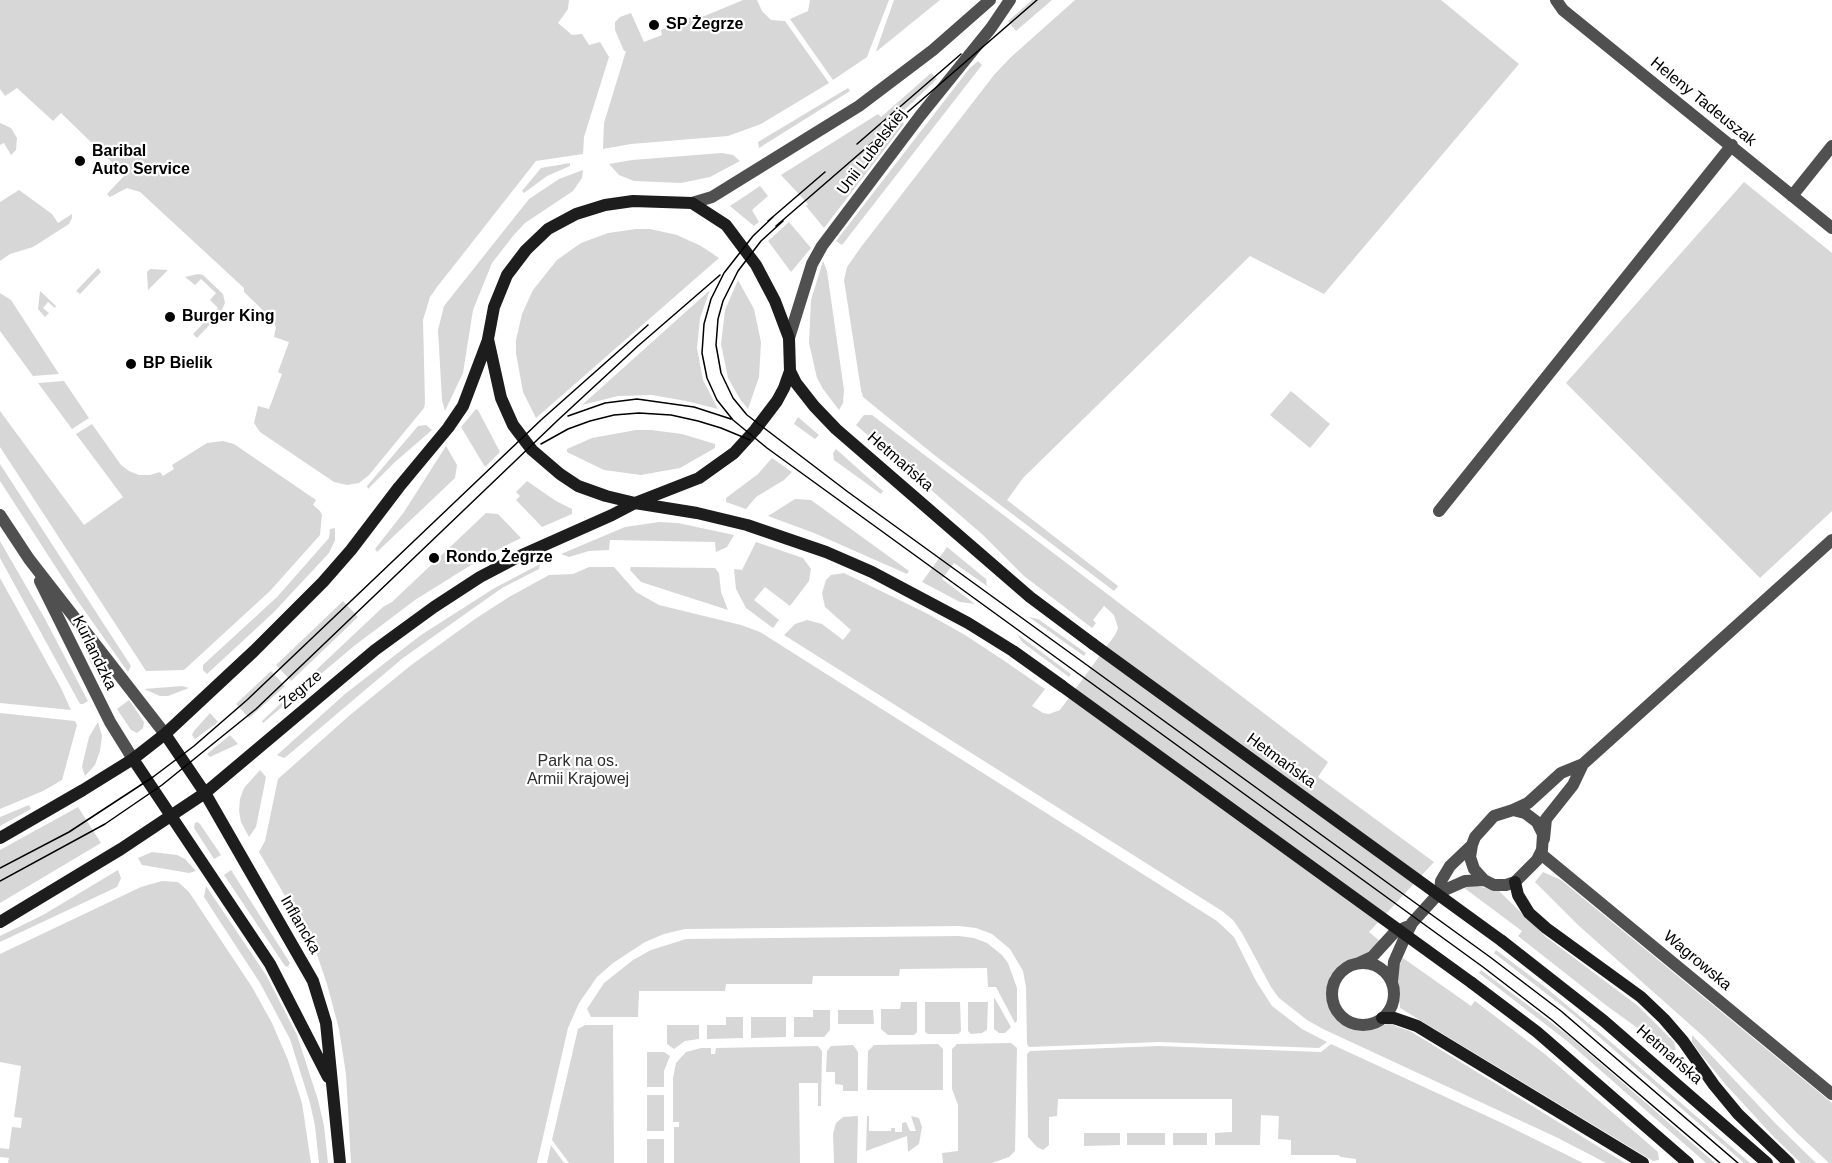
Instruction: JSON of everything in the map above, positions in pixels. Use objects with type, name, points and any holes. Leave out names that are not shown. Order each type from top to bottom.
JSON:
[{"type":"street","name":"Unii Lubelskiej","points":[[693,203],[712,197],[859,106],[933,50],[990,0]]},
{"type":"street","name":"Unii Lubelskiej","points":[[789,338],[812,264],[822,246],[920,116],[991,28],[1010,0]]},
{"type":"street","name":"Heleny Tadeuszak","points":[[1556,0],[1563,10],[1832,228]]},
{"type":"street","points":[[1439,511],[1731,145]]},
{"type":"street","points":[[1792,196],[1832,146]]},
{"type":"street","points":[[0,838],[49,812],[133,759],[165,734],[254,651],[323,582],[351,550],[463,406],[488,339],[494,307],[507,275],[526,250],[548,229],[576,214],[605,204],[633,201],[693,203],[726,225],[746,250],[765,280],[789,338],[790,371],[777,401],[734,453],[699,478],[635,503]]},
{"type":"street","points":[[488,339],[501,398],[513,425],[527,445],[543,461],[578,486],[635,503],[697,513],[747,525],[826,552],[916,593],[968,622],[1062,686],[1472,983],[1537,1032],[1688,1163]]},
{"type":"street","name":"Hetmańska","points":[[790,371],[796,383],[814,406],[836,429],[1030,597],[1502,941],[1604,1021],[1767,1163]]},
{"type":"street","name":"Żegrze","points":[[0,922],[78,876],[205,793],[375,650],[434,607],[480,577],[522,555],[635,503]]},
{"type":"street","name":"Kurlandzka","points":[[0,515],[29,559],[165,734]]},
{"type":"street","points":[[1484,880],[1472,866],[1470,857],[1475,837],[1493,817],[1528,803],[1561,773],[1583,764],[1832,540]]},
{"type":"street","name":"Kurlandzka","points":[[29,559],[106,714],[133,759]]},
{"type":"street","name":"Inflancka","points":[[165,734],[205,793],[313,981],[326,1023],[340,1163]]},
{"type":"street","name":"Inflancka","points":[[133,759],[270,964],[332,1085]]},
{"type":"street","points":[[1412,923],[1394,933],[1369,960],[1344,969],[1339,975],[1333,990],[1335,1006],[1344,1018],[1360,1024],[1375,1022],[1388,1012],[1394,998],[1392,982],[1394,962],[1412,923],[1440,892],[1473,879],[1499,885],[1515,882],[1528,870],[1541,854],[1544,822],[1573,785],[1583,764]]},
{"type":"street","points":[[1513,810],[1533,818],[1539,825],[1544,839]]},
{"type":"street","points":[[1440,892],[1441,881],[1450,866],[1472,845]]},
{"type":"street","name":"Wagrowska","points":[[1541,854],[1832,1094]]},
{"type":"street","points":[[1515,882],[1518,895],[1529,913],[1546,928],[1641,997],[1664,1018],[1738,1114],[1789,1163]]},
{"type":"street","points":[[1359,963],[1375,965],[1388,975],[1392,982]]},
{"type":"street","points":[[1382,1018],[1394,1018],[1417,1026],[1642,1163]]},
{"type":"green space","points":[[0,0],[569,0],[568,9],[558,23],[572,35],[582,34],[589,45],[600,42],[609,57],[584,137],[583,154],[536,161],[437,287],[430,297],[423,320],[424,408],[369,475],[359,483],[347,485],[334,482],[260,432],[254,423],[258,406],[269,409],[282,374],[278,372],[289,342],[274,337],[276,327],[272,319],[244,292],[244,288],[140,192],[127,188],[110,197],[107,194],[125,175],[61,113],[53,121],[17,88],[5,96],[0,89]]},
{"type":"green space","points":[[743,0],[757,0],[762,11],[771,20],[785,21],[829,83],[761,124],[728,136],[631,144],[603,149],[604,123],[626,51],[615,30],[615,22],[620,17],[631,13],[644,42],[662,35],[661,30],[693,16],[695,20]]},
{"type":"green space","points":[[810,0],[889,0],[867,57],[833,80],[790,19],[808,11]]},
{"type":"green space","points":[[894,0],[940,0],[876,51]]},
{"type":"green space","points":[[1032,0],[1052,0],[1016,31],[1008,21]]},
{"type":"green space","points":[[1075,0],[1441,0],[1519,64],[1324,294],[1250,256],[1023,478],[1007,500],[1118,586],[1114,591],[933,454],[863,397],[844,280],[847,267],[861,247],[994,75]]},
{"type":"green space","points":[[978,61],[982,65],[842,245],[836,241],[969,69]]},
{"type":"green space","points":[[931,73],[937,79],[898,116],[904,124],[824,228],[806,206],[808,204],[781,175],[878,114],[881,117]]},
{"type":"green space","points":[[848,88],[850,91],[759,148],[758,142]]},
{"type":"green space","points":[[0,123],[11,128],[17,138],[16,150],[11,155],[4,143],[0,145]]},
{"type":"green space","points":[[722,153],[733,155],[740,161],[710,177],[681,183],[634,181],[619,175],[609,164],[632,160]]},
{"type":"green space","points":[[570,163],[570,166],[547,176],[524,193],[522,191],[541,168]]},
{"type":"green space","points":[[583,170],[582,178],[573,191],[525,223],[492,263],[473,310],[463,373],[445,411],[442,400],[438,330],[444,306],[529,199],[559,179]]},
{"type":"green space","points":[[1744,182],[1832,253],[1832,511],[1760,578],[1566,383]]},
{"type":"green space","points":[[760,186],[768,196],[752,210],[759,222],[754,226],[730,206]]},
{"type":"green space","points":[[19,190],[52,214],[58,223],[72,214],[72,218],[69,224],[33,247],[10,254],[0,261],[0,202]]},
{"type":"green space","points":[[789,222],[811,248],[791,272],[768,241]]},
{"type":"green space","points":[[650,229],[677,235],[701,246],[719,258],[536,418],[523,392],[516,353],[516,340],[522,314],[533,290],[557,260],[581,243],[608,233]]},
{"type":"green space","points":[[823,261],[827,271],[844,390],[843,403],[839,410],[817,378],[809,343],[811,300]]},
{"type":"green space","points":[[98,268],[101,272],[80,294],[76,291]]},
{"type":"green space","points":[[150,269],[168,270],[148,290],[147,272]]},
{"type":"green space","points":[[203,275],[223,294],[225,303],[220,314],[197,338],[193,334],[218,308],[210,300],[216,293],[201,279],[195,285],[185,277]]},
{"type":"green space","points":[[738,280],[754,309],[761,342],[759,377],[748,409],[728,378],[721,344],[725,310]]},
{"type":"green space","points":[[710,290],[700,318],[697,348],[703,380],[718,409],[652,395],[618,396],[582,405]]},
{"type":"green space","points":[[40,291],[56,306],[55,308],[48,302],[43,308],[49,313],[45,317],[38,309]]},
{"type":"green space","points":[[0,293],[11,300],[59,374],[33,376],[0,331]]},
{"type":"green space","points":[[64,381],[89,418],[72,429],[38,383]]},
{"type":"green space","points":[[1291,391],[1330,424],[1310,448],[1270,415]]},
{"type":"green space","points":[[476,409],[500,452],[485,467],[461,427]]},
{"type":"green space","points":[[0,411],[84,525],[123,497],[76,434],[92,424],[121,465],[139,475],[160,472],[163,476],[174,469],[172,465],[207,443],[223,441],[234,444],[316,500],[313,505],[322,515],[320,535],[270,591],[184,670],[146,671],[0,447]]},
{"type":"green space","points":[[864,415],[872,415],[1328,762],[1318,777],[1434,862],[1369,932],[1380,941],[1367,953],[1341,964],[1330,976],[1330,1005],[1346,1024],[1365,1028],[1394,1023],[1395,1026],[1410,1031],[1625,1163],[1606,1163],[1558,1138],[1307,1020],[1279,998],[1242,933],[1233,920],[1222,911],[784,635],[795,624],[807,620],[822,624],[843,640],[851,630],[825,607],[822,593],[826,580],[831,575],[844,573],[926,613],[1003,660],[1045,689],[1032,706],[1049,714],[1060,710],[1118,628],[1114,615],[1104,606],[1093,620],[1096,623],[1092,628],[1024,576],[983,535],[856,425]]},
{"type":"green space","points":[[798,417],[819,435],[815,439],[794,424]]},
{"type":"green space","points":[[426,425],[432,430],[368,489],[367,486],[418,426]]},
{"type":"green space","points":[[636,430],[682,434],[715,444],[715,448],[680,468],[641,475],[604,470],[567,452],[567,449],[592,438]]},
{"type":"green space","points":[[446,446],[457,465],[455,478],[377,552],[375,549],[404,512]]},
{"type":"green space","points":[[836,449],[883,491],[881,494],[834,460],[833,453]]},
{"type":"green space","points":[[772,458],[792,472],[784,480],[756,497],[746,509],[726,502],[726,498],[758,474]]},
{"type":"green space","points":[[0,464],[131,666],[128,672],[77,600],[0,481]]},
{"type":"green space","points":[[527,481],[572,509],[572,514],[542,527],[516,500],[520,496],[516,492]]},
{"type":"green space","points":[[795,499],[811,500],[909,571],[907,574],[814,533],[768,516]]},
{"type":"green space","points":[[486,513],[498,514],[521,538],[487,555],[415,600],[354,646],[263,723],[262,721],[383,607],[392,602]]},
{"type":"green space","points":[[659,522],[678,523],[734,535],[727,547],[716,552],[715,542],[610,540],[609,550],[589,551],[569,557],[561,554],[625,527]]},
{"type":"green space","points":[[335,528],[335,540],[329,553],[273,613],[207,674],[203,670],[203,665],[277,597],[329,538],[330,529]]},
{"type":"green space","points":[[0,541],[45,619],[88,701],[83,704],[80,704],[0,558]]},
{"type":"green space","points":[[756,542],[803,558],[811,569],[809,581],[790,606],[765,587],[754,600],[779,620],[773,628],[746,608],[736,589],[734,569],[742,570]]},
{"type":"green space","points":[[947,547],[986,579],[987,586],[954,563],[942,579],[975,604],[960,602],[922,582]]},
{"type":"green space","points":[[540,564],[539,569],[502,588],[403,658],[287,756],[284,758],[277,755],[345,694],[421,635],[493,589]]},
{"type":"green space","name":"Park na os. Armii Krajowej","points":[[589,567],[614,567],[636,592],[659,605],[741,625],[760,632],[1217,921],[1234,937],[1256,981],[1272,1006],[1302,1029],[1327,1042],[1319,1048],[1159,1042],[1029,1047],[1023,971],[1010,949],[992,934],[976,928],[959,926],[685,929],[645,942],[613,963],[597,977],[579,1003],[568,1028],[537,1163],[351,1163],[346,1074],[339,1029],[327,984],[313,943],[259,852],[265,841],[278,779],[410,666],[475,619],[549,575],[573,574]]},
{"type":"green space","points":[[631,567],[715,568],[719,573],[721,592],[728,610],[641,582],[630,570]]},
{"type":"green space","points":[[0,578],[61,688],[71,710],[0,703]]},
{"type":"green space","points":[[343,601],[358,617],[291,681],[276,665]]},
{"type":"green space","points":[[1029,617],[1038,619],[1086,653],[1084,656]]},
{"type":"green space","points":[[1017,634],[1071,674],[1069,677],[1022,642]]},
{"type":"green space","points":[[90,655],[95,656],[115,682],[105,689],[89,659]]},
{"type":"green space","points":[[271,671],[285,686],[249,718],[236,704]]},
{"type":"green space","points":[[182,686],[189,688],[168,696],[160,696],[144,689]]},
{"type":"green space","points":[[129,700],[144,722],[143,728],[137,733],[131,730],[117,709]]},
{"type":"green space","points":[[0,713],[75,721],[77,725],[62,780],[43,791],[0,809]]},
{"type":"green space","points":[[210,713],[218,722],[195,739],[192,735],[194,731]]},
{"type":"green space","points":[[98,722],[102,736],[100,751],[95,765],[85,776],[82,767],[89,737]]},
{"type":"green space","points":[[230,735],[238,744],[210,757],[207,754]]},
{"type":"green space","points":[[260,770],[266,777],[256,827],[249,837],[241,822],[240,799],[244,788]]},
{"type":"green space","points":[[29,805],[31,809],[0,826],[0,817]]},
{"type":"green space","points":[[78,807],[101,843],[0,903],[0,850]]},
{"type":"green space","points":[[197,822],[221,855],[214,859],[194,828]]},
{"type":"green space","points":[[152,852],[177,855],[185,859],[196,871],[189,873],[142,865],[138,858]]},
{"type":"green space","points":[[118,870],[121,878],[117,887],[0,942],[0,936],[43,915]]},
{"type":"green space","points":[[231,870],[290,963],[288,967],[285,966],[224,875]]},
{"type":"green space","points":[[1543,872],[1561,880],[1832,1103],[1832,1163],[1829,1163],[1797,1133],[1704,1037],[1578,925],[1535,882]]},
{"type":"green space","points":[[162,881],[178,882],[189,892],[252,987],[272,1023],[288,1060],[302,1103],[311,1163],[8,1163],[9,1158],[0,1157],[0,1148],[9,1149],[12,1127],[21,1128],[22,1118],[14,1117],[21,1066],[0,1062],[0,954],[141,887]]},
{"type":"green space","points":[[1472,885],[1499,891],[1546,937],[1637,1005],[1674,1042],[1676,1050],[1668,1050],[1607,1006],[1518,936],[1522,931],[1463,887]]},
{"type":"green space","points":[[206,886],[266,975],[297,1035],[318,1100],[324,1126],[328,1163],[319,1163],[310,1103],[290,1039],[260,983],[204,897]]},
{"type":"green space","points":[[959,936],[987,943],[1008,963],[1017,988],[1017,1021],[1015,1023],[996,987],[988,987],[987,968],[900,969],[899,976],[813,976],[812,984],[726,984],[725,991],[639,991],[638,1017],[591,1017],[587,1009],[604,983],[633,960],[651,950],[686,939]]},
{"type":"green space","points":[[1496,950],[1612,1043],[1750,1163],[1744,1163],[1575,1016],[1494,953]]},
{"type":"green space","points":[[1403,958],[1471,1006],[1475,1001],[1546,1055],[1658,1152],[1659,1160],[1653,1161],[1400,1008],[1398,980],[1399,966]]},
{"type":"green space","points":[[1481,970],[1569,1036],[1715,1163],[1706,1163],[1567,1041],[1479,973]]},
{"type":"green space","points":[[994,997],[1011,1027],[1005,1033],[999,1033],[994,1029]]},
{"type":"green space","points":[[901,1002],[917,1002],[917,1032],[914,1035],[888,1035],[881,1029],[881,1009],[900,1009]]},
{"type":"green space","points":[[925,1002],[960,1002],[961,1031],[958,1034],[928,1034],[925,1032]]},
{"type":"green space","points":[[968,1002],[988,1002],[987,1030],[982,1033],[971,1034],[968,1031]]},
{"type":"green space","points":[[813,1010],[830,1010],[830,1030],[824,1037],[794,1037],[794,1017],[813,1017]]},
{"type":"green space","points":[[838,1010],[873,1010],[874,1024],[838,1024]]},
{"type":"green space","points":[[726,1017],[743,1017],[743,1038],[707,1039],[707,1025],[726,1025]]},
{"type":"green space","points":[[751,1017],[786,1017],[786,1037],[751,1038]]},
{"type":"green space","points":[[585,1025],[613,1025],[614,1163],[569,1163],[552,1140],[578,1029]]},
{"type":"green space","points":[[667,1025],[699,1025],[699,1039],[685,1041],[674,1049],[667,1044]]},
{"type":"green space","points":[[1692,1035],[1816,1163],[1801,1163],[1774,1137],[1699,1052],[1692,1042]]},
{"type":"green space","points":[[1011,1043],[1017,1048],[1015,1151],[1009,1157],[992,1163],[943,1163],[942,1153],[958,1151],[958,1105],[952,1089],[952,1049],[957,1044]]},
{"type":"green space","points":[[938,1044],[943,1049],[943,1090],[867,1090],[868,1051],[874,1045]]},
{"type":"green space","points":[[1331,1044],[1583,1163],[1356,1163],[1356,1159],[1338,1155],[1291,1155],[1291,1140],[1278,1139],[1279,1116],[1261,1115],[1260,1145],[1215,1145],[1215,1133],[1232,1132],[1232,1099],[1058,1099],[1057,1116],[1049,1117],[1049,1145],[1043,1150],[1028,1137],[1027,1054],[1030,1051],[1159,1046],[1321,1052]]},
{"type":"green space","points":[[853,1045],[858,1052],[858,1091],[843,1091],[843,1085],[835,1084],[835,1072],[826,1072],[827,1051],[831,1046]]},
{"type":"green space","points":[[818,1046],[822,1051],[821,1106],[818,1106],[818,1083],[799,1083],[800,1163],[674,1163],[674,1127],[679,1127],[679,1122],[673,1122],[673,1078],[676,1063],[686,1052],[711,1048],[711,1054],[715,1054],[716,1048]]},
{"type":"green space","points":[[647,1052],[664,1052],[670,1056],[664,1071],[664,1087],[647,1087]]},
{"type":"green space","points":[[647,1095],[664,1095],[664,1131],[647,1131]]},
{"type":"green space","points":[[858,1116],[857,1163],[834,1163],[833,1134],[836,1123],[843,1117]]},
{"type":"green space","points":[[867,1116],[869,1116],[869,1131],[891,1131],[891,1128],[895,1128],[895,1132],[902,1132],[902,1123],[906,1122],[910,1131],[916,1131],[911,1116],[919,1118],[922,1127],[919,1144],[908,1152],[907,1136],[866,1151]]},
{"type":"green space","points":[[1084,1133],[1120,1133],[1120,1145],[1084,1146]]},
{"type":"green space","points":[[1127,1133],[1165,1133],[1165,1145],[1127,1145]]},
{"type":"green space","points":[[1173,1133],[1207,1133],[1207,1145],[1173,1145]]},
{"type":"green space","points":[[647,1139],[664,1139],[664,1163],[647,1163]]},
{"type":"green space","points":[[551,1145],[564,1163],[547,1163]]},
{"type":"tram line","points":[[776,226],[1037,0]]},
{"type":"tram line","points":[[857,144],[961,54]]},
{"type":"tram line","points":[[768,221],[825,172]]},
{"type":"tram line","points":[[773,217],[753,236],[724,273],[711,299],[704,324],[702,353],[707,378],[717,400],[733,420],[767,448],[1483,967],[1552,1020],[1720,1163]]},
{"type":"tram line","points":[[783,221],[761,241],[738,271],[723,301],[718,319],[716,345],[721,373],[733,398],[747,415],[848,492],[1490,957],[1561,1011],[1738,1163]]},
{"type":"tram line","points":[[0,881],[105,824],[162,785],[256,709],[558,420],[720,275]]},
{"type":"tram line","points":[[0,868],[69,832],[153,777],[194,746],[247,700],[541,420],[648,325]]},
{"type":"tram line","points":[[568,416],[605,403],[637,399],[694,407],[731,419]]},
{"type":"tram line","points":[[541,444],[568,429],[590,421],[614,415],[639,413],[671,415],[698,421],[750,440]]},
{"type":"place","name":"SP Żegrze","points":[[654,25]]},
{"type":"place","name":"Baribal Auto Service","points":[[80,161]]},
{"type":"place","name":"Burger King","points":[[170,317]]},
{"type":"place","name":"BP Bielik","points":[[131,364]]},
{"type":"place","name":"Rondo Żegrze","points":[[434,558]]}]
